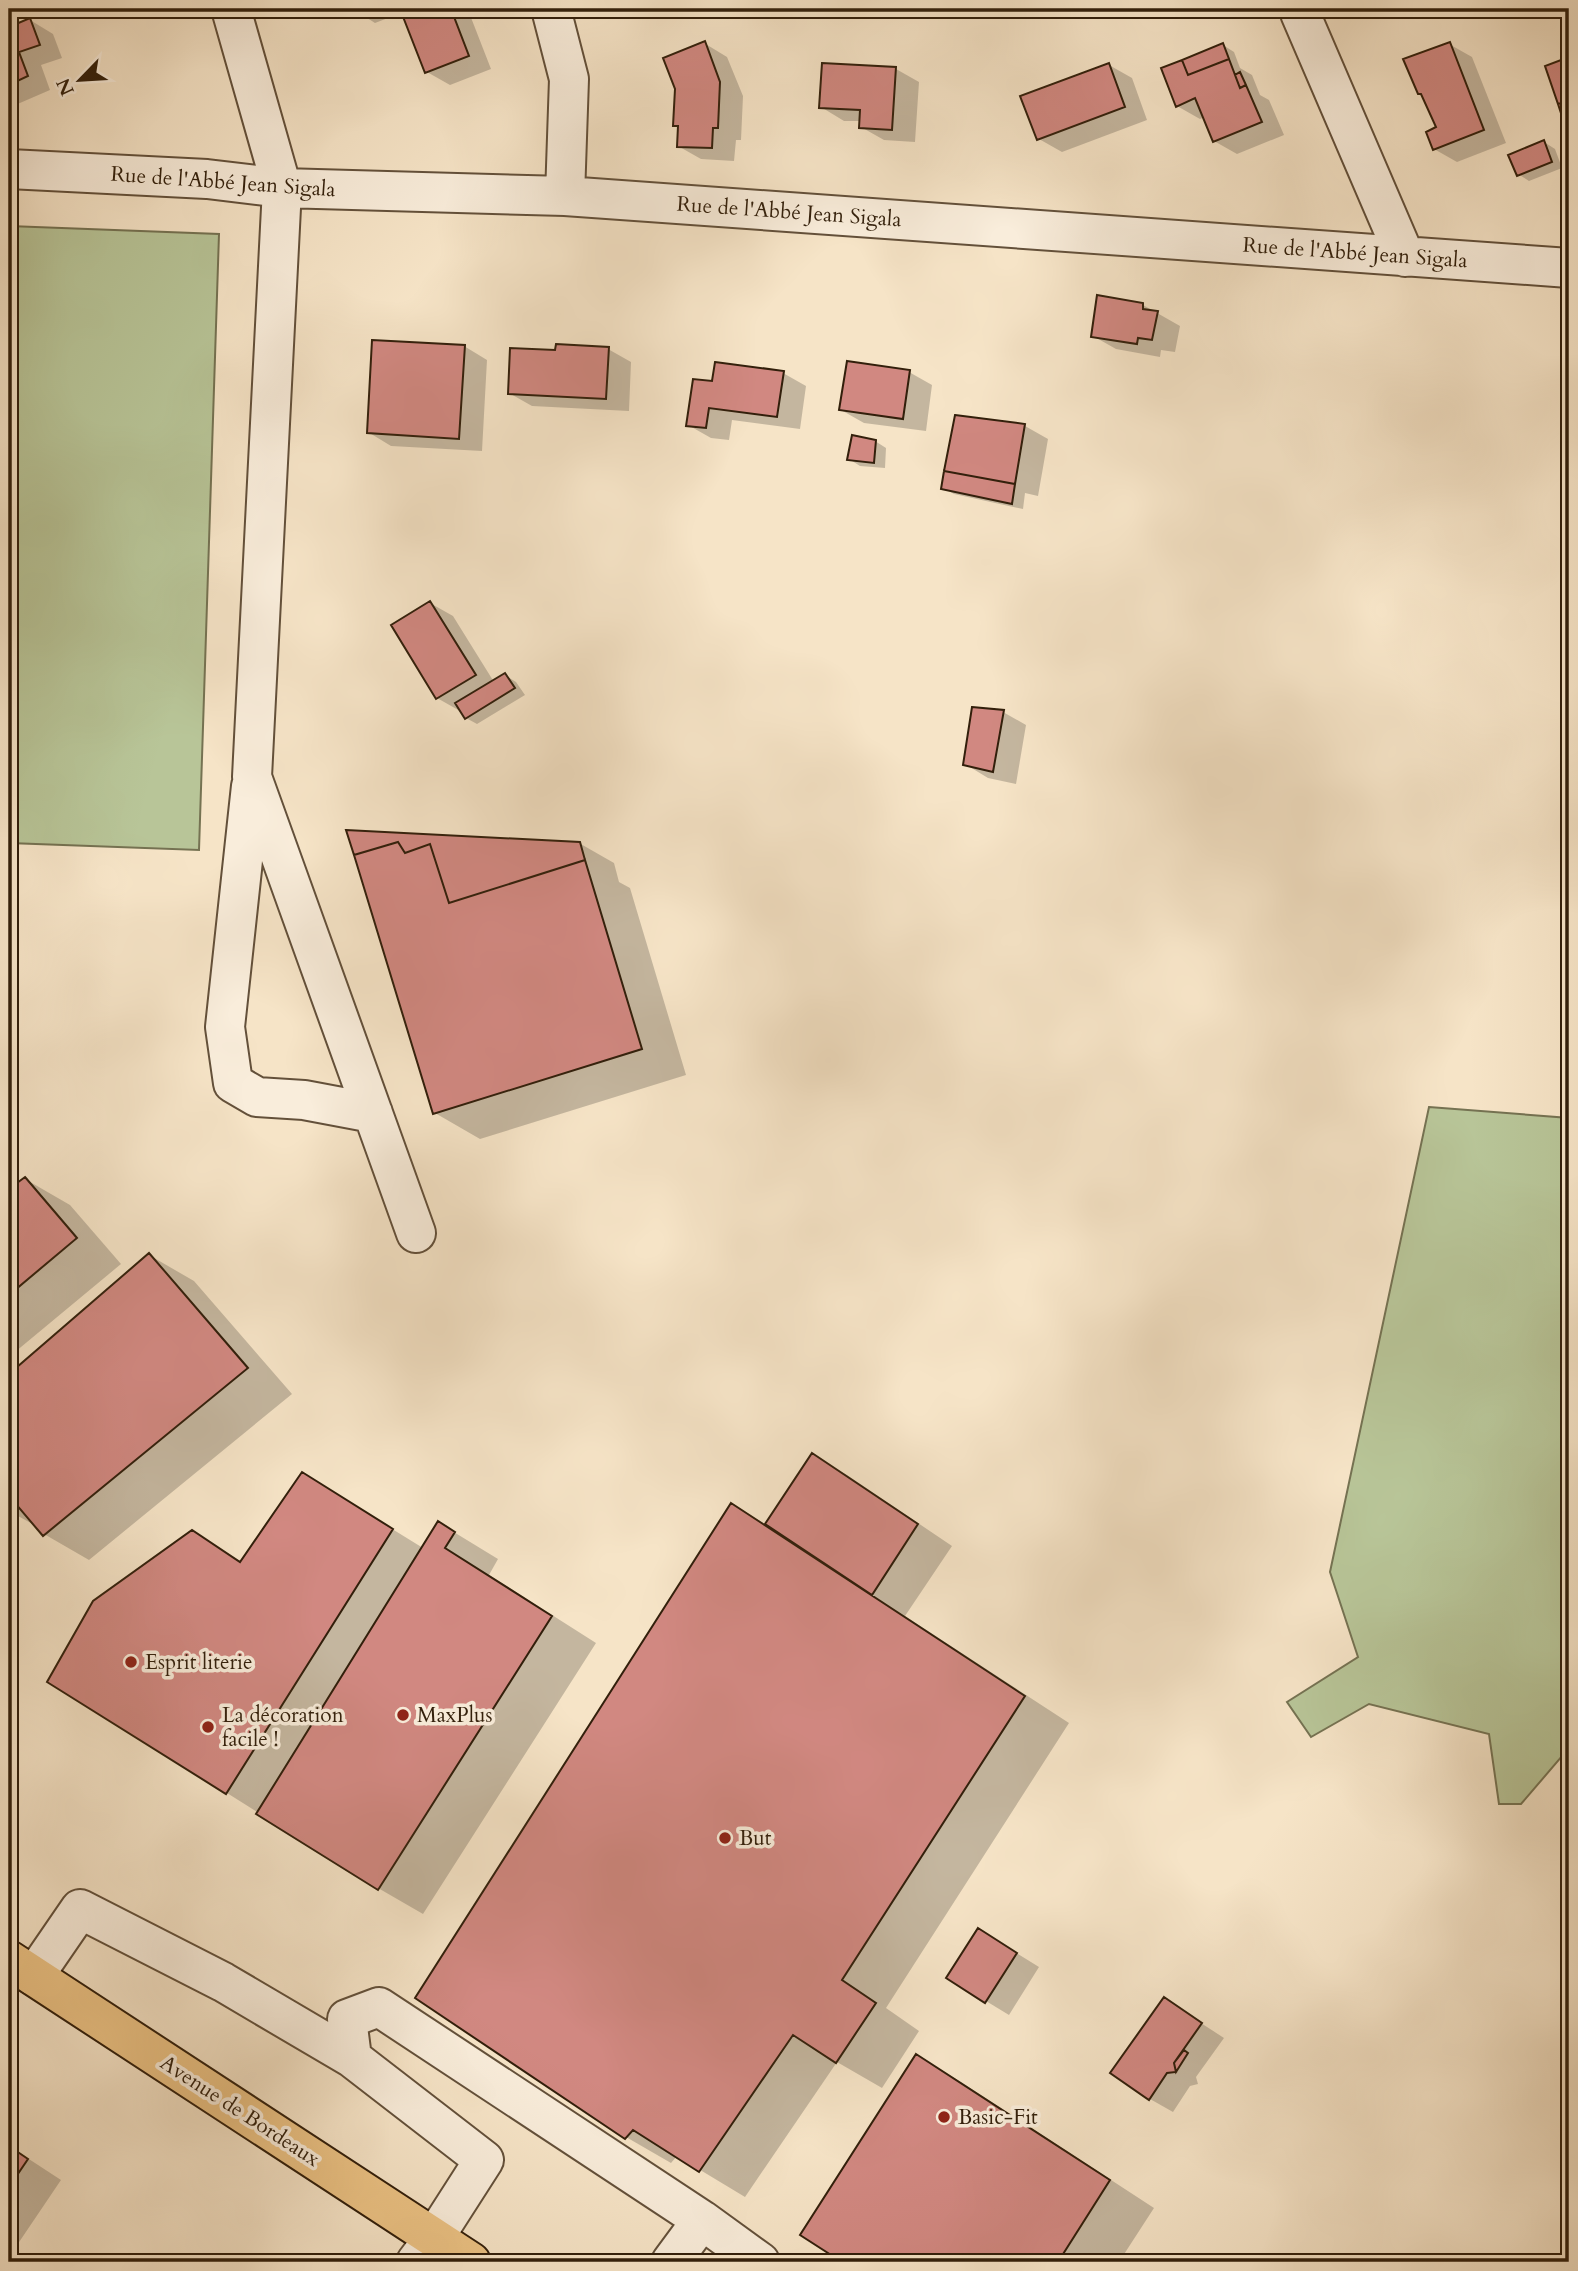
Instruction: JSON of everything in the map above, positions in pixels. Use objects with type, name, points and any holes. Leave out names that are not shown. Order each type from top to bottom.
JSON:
[{"type":"main road","name":"Avenue de Bordeaux","points":[[21,1968],[425,2250],[471,2262]]},
{"type":"street","points":[[232,9],[282,188],[252,777],[225,1027],[233,1083],[257,1097],[304,1100],[373,1113]]},
{"type":"street","points":[[551,9],[569,79],[565,195]]},
{"type":"street","points":[[1300,13],[1405,257]]},
{"type":"street","name":"Rue de l'Abbé Jean Sigala","points":[[9,169],[207,179],[282,188],[565,195],[1569,268]]},
{"type":"street","points":[[252,777],[416,1233]]},
{"type":"street","points":[[21,1968],[80,1909],[223,1982],[352,2058],[484,2160],[425,2250]]},
{"type":"street","points":[[352,2058],[347,2019],[379,2007],[702,2220],[760,2262]]},
{"type":"street","points":[[670,2262],[702,2220]]},
{"type":"green space","points":[[9,226],[219,234],[199,850],[9,843]]},
{"type":"green space","points":[[1429,1107],[1569,1118],[1569,1748],[1521,1804],[1499,1804],[1489,1734],[1369,1704],[1311,1737],[1287,1702],[1358,1657],[1330,1572]]},
{"type":"building","points":[[360,9],[376,9],[378,12],[363,17]]},
{"type":"building","points":[[400,9],[451,9],[469,56],[425,73]]},
{"type":"building","points":[[30,18],[40,45],[19,52],[28,76],[9,85],[9,27]]},
{"type":"building","points":[[705,41],[720,82],[718,128],[713,128],[712,148],[677,147],[678,126],[673,126],[675,89],[663,58]]},
{"type":"building","points":[[1450,42],[1484,130],[1433,150],[1426,132],[1436,127],[1403,59]]},
{"type":"building","points":[[1223,43],[1229,59],[1188,75],[1182,60]]},
{"type":"building","points":[[1569,57],[1569,101],[1558,104],[1545,66]]},
{"type":"building","points":[[1229,59],[1240,88],[1246,85],[1262,122],[1213,142],[1195,98],[1176,107],[1161,68],[1182,60],[1188,75]]},
{"type":"building","points":[[822,63],[896,67],[892,130],[859,128],[860,110],[819,108]]},
{"type":"building","points":[[1109,63],[1125,107],[1037,140],[1020,96]]},
{"type":"building","points":[[1240,72],[1246,85],[1240,88],[1235,75]]},
{"type":"building","points":[[1569,101],[1569,138],[1558,104]]},
{"type":"building","points":[[1544,140],[1552,162],[1517,176],[1508,155]]},
{"type":"building","points":[[1097,295],[1143,303],[1143,309],[1158,311],[1152,340],[1138,338],[1137,344],[1091,337]]},
{"type":"building","points":[[372,340],[465,345],[459,439],[367,433]]},
{"type":"building","points":[[556,344],[609,347],[606,399],[508,394],[510,348],[555,350]]},
{"type":"building","points":[[847,361],[910,370],[903,419],[839,410]]},
{"type":"building","points":[[715,362],[784,371],[777,417],[709,408],[706,428],[686,426],[693,379],[712,381]]},
{"type":"building","points":[[955,415],[1025,424],[1015,484],[944,471]]},
{"type":"building","points":[[852,435],[876,440],[874,463],[847,460]]},
{"type":"building","points":[[944,471],[1015,484],[1012,504],[941,489]]},
{"type":"building","points":[[430,601],[476,675],[436,699],[391,625]]},
{"type":"building","points":[[505,673],[515,688],[465,719],[455,703]]},
{"type":"building","points":[[972,707],[1004,710],[993,772],[963,765]]},
{"type":"building","points":[[346,830],[580,842],[585,860],[449,903],[430,844],[405,853],[398,842],[354,855]]},
{"type":"building","points":[[398,842],[405,853],[430,844],[449,903],[585,860],[642,1049],[433,1114],[354,855]]},
{"type":"building","points":[[25,1177],[77,1238],[9,1295],[9,1189]]},
{"type":"building","points":[[149,1253],[248,1368],[43,1536],[9,1496],[9,1374]]},
{"type":"building","points":[[812,1453],[918,1524],[872,1595],[765,1524]]},
{"type":"building","points":[[302,1472],[393,1529],[226,1794],[47,1682],[93,1601],[192,1530],[240,1562]]},
{"type":"building","name":"But","points":[[731,1503],[1025,1696],[842,1980],[876,2003],[836,2063],[793,2035],[699,2172],[633,2130],[625,2139],[415,1998]]},
{"type":"building","name":"MaxPlus","points":[[438,1521],[455,1532],[445,1548],[552,1616],[378,1890],[256,1814]]},
{"type":"building","points":[[978,1928],[1017,1953],[985,2003],[946,1978]]},
{"type":"building","points":[[1164,1997],[1202,2023],[1174,2063],[1176,2072],[1167,2073],[1149,2100],[1110,2073]]},
{"type":"building","points":[[1184,2050],[1188,2053],[1176,2072],[1174,2063]]},
{"type":"building","name":"Basic-Fit","points":[[916,2054],[1110,2180],[1058,2262],[842,2262],[800,2235]]},
{"type":"building","points":[[9,2146],[28,2159],[9,2187]]},
{"type":"place","name":"Esprit literie","points":[[131,1662]]},
{"type":"place","name":"MaxPlus","points":[[403,1715]]},
{"type":"place","name":"La décoration facile !","points":[[208,1727]]},
{"type":"place","name":"But","points":[[725,1838]]},
{"type":"place","name":"Basic-Fit","points":[[944,2117]]}]
